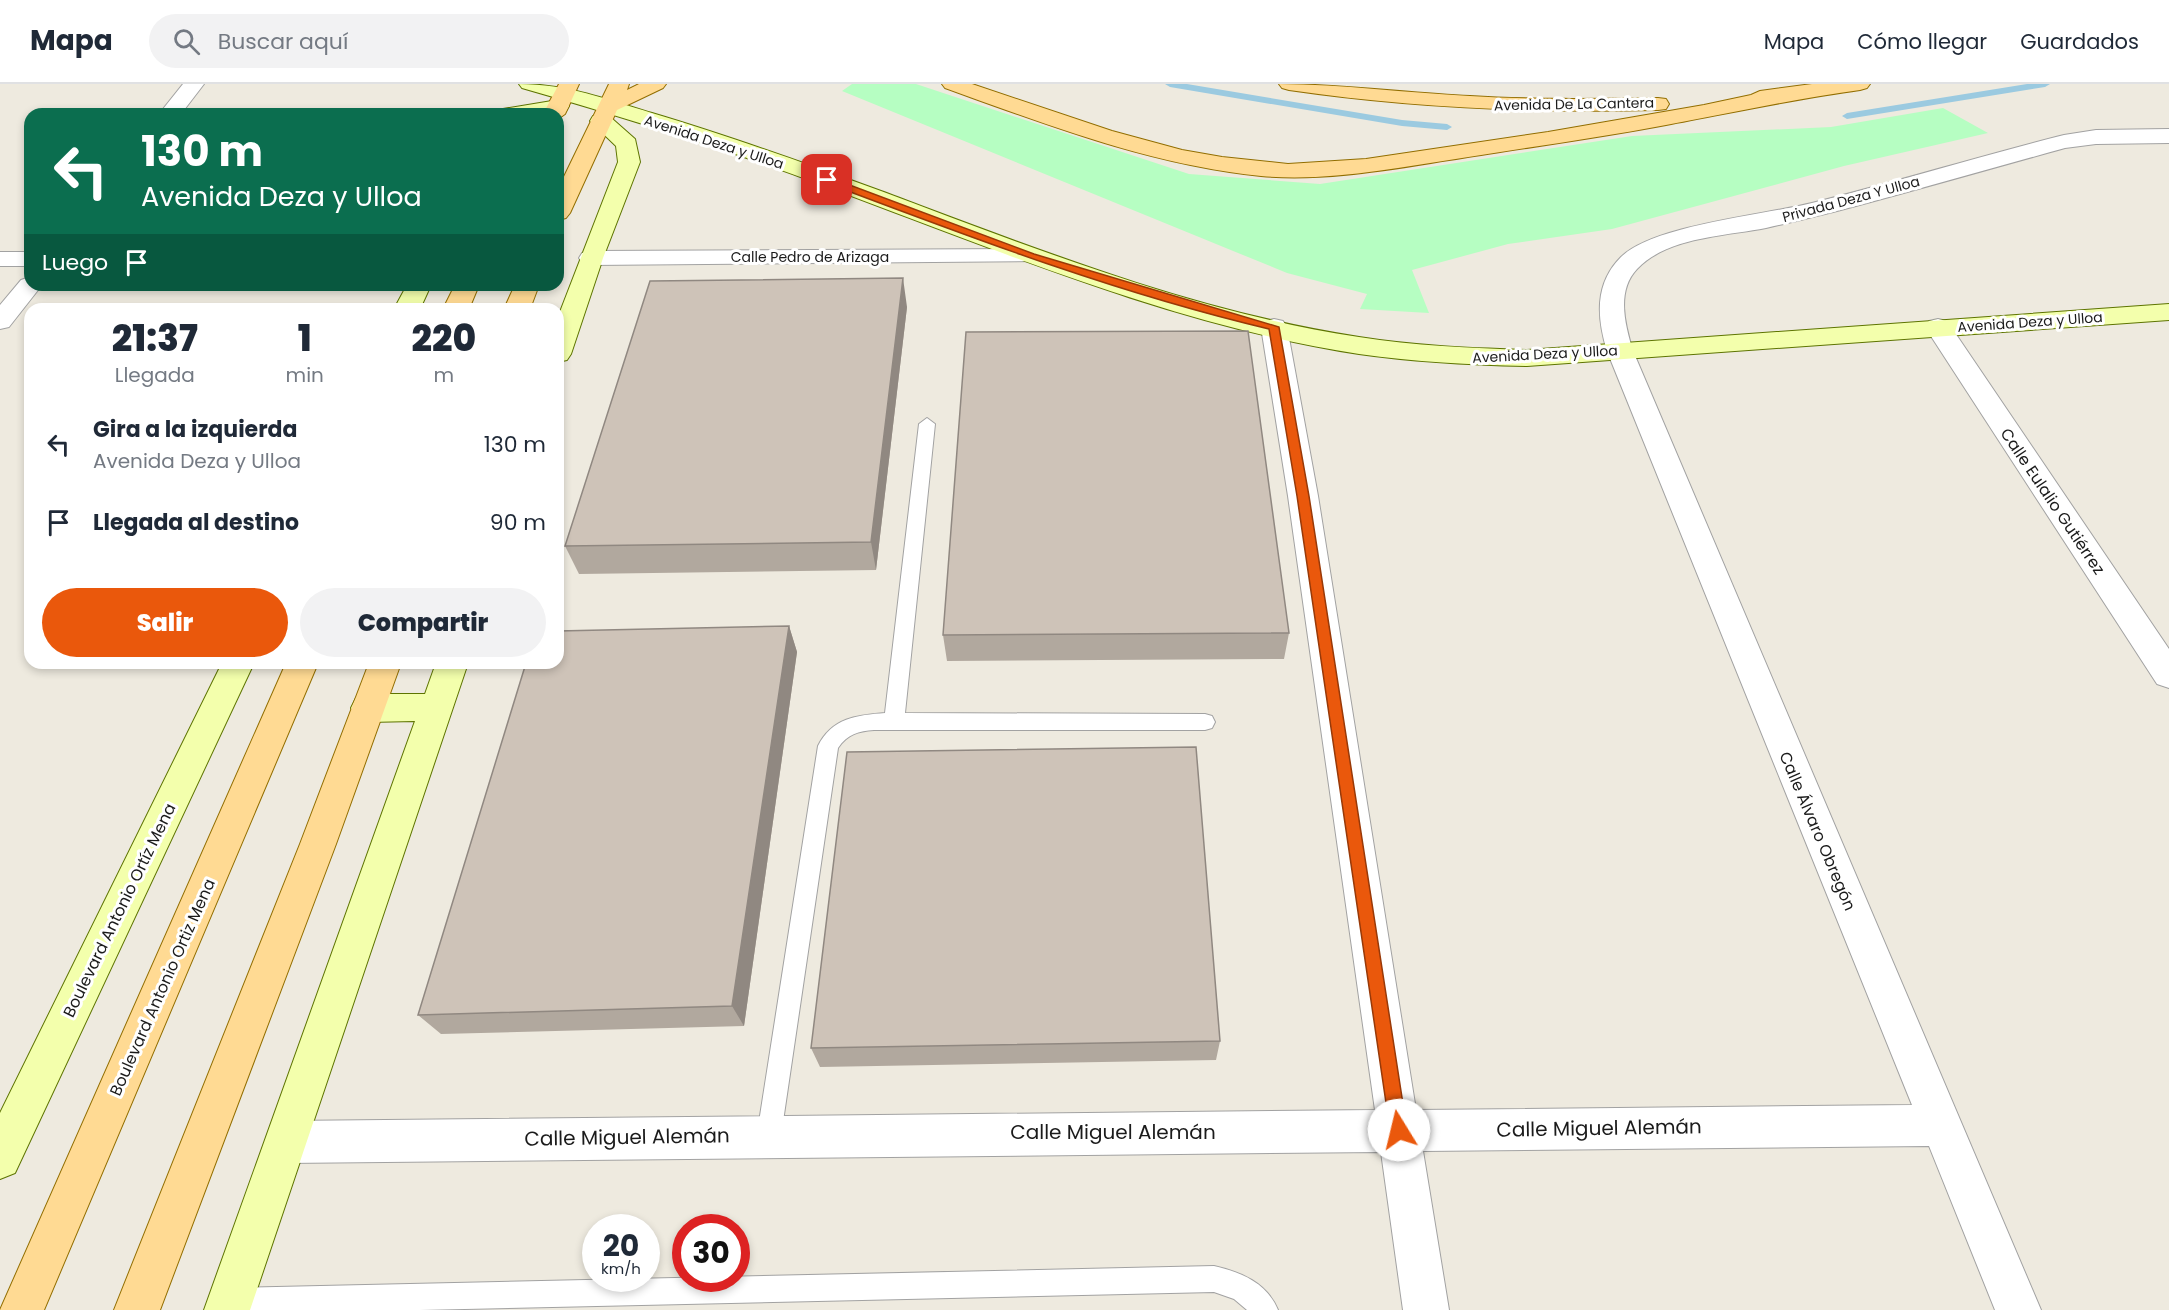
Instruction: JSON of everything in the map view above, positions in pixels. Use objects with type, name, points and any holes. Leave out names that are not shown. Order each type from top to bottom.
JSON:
[{"type":"main road","points":[[564,200],[619,84]]},
{"type":"main road","points":[[604,114],[656,84]]},
{"type":"main road","points":[[952,84],[1151,149],[1229,165],[1296,170],[1378,164],[1592,132],[1726,108],[1782,95]]},
{"type":"main road","name":"Avenida De La Cantera","points":[[1289,84],[1397,99],[1524,106],[1697,102],[1782,95],[1860,84]]},
{"type":"main road","name":"Boulevard Antonio Ortiz Mena","points":[[21,1310],[299,669]]},
{"type":"main road","points":[[137,1310],[383,669]]},
{"type":"street","points":[[175,108],[194,84]]},
{"type":"street","name":"Avenida Deza y Ulloa","points":[[529,84],[561,99],[604,114],[869,194],[1030,256],[1206,311],[1378,348],[1448,357],[1527,358],[2169,312]]},
{"type":"street","points":[[531,108],[561,99]]},
{"type":"street","points":[[564,337],[591,258],[629,162],[627,144],[604,114]]},
{"type":"street","name":"Privada Deza Y Ulloa","points":[[1620,351],[1610,314],[1611,298],[1626,267],[1641,253],[1652,248],[1857,198],[2064,142],[2096,137],[2169,136]]},
{"type":"street","name":"Calle Pedro de Arizaga","points":[[591,258],[1030,256]]},
{"type":"street","points":[[0,259],[24,259]]},
{"type":"street","points":[[0,321],[25,291]]},
{"type":"street","points":[[1274,327],[1303,496],[1426,1310]]},
{"type":"street","name":"Calle Eulalio Gutiérrez","points":[[1938,327],[2169,675]]},
{"type":"street","name":"Calle Álvaro Obregón","points":[[1620,351],[2018,1310]]},
{"type":"street","name":"Boulevard Antonio Ortíz Mena","points":[[0,1158],[234,669]]},
{"type":"street","points":[[229,1306],[450,669]]},
{"type":"street","points":[[368,708],[436,707]]},
{"type":"street","name":"Calle Miguel Alemán","points":[[286,1142],[769,1135],[1941,1125]]},
{"type":"lane","points":[[894,721],[927,424]]},
{"type":"lane","points":[[769,1135],[828,746],[839,730],[850,724],[894,721],[1205,722]]},
{"type":"lane","points":[[229,1306],[1214,1279],[1234,1283],[1253,1294],[1265,1310]]},
{"type":"green space","points":[[852,84],[916,84],[1189,174],[1320,184],[1632,136],[1831,127],[1943,108],[1988,133],[1844,166],[1612,229],[1508,244],[1412,270],[1429,313],[1360,309],[1367,294],[1287,273],[842,91]]},
{"type":"building","points":[[903,278],[871,542],[565,546],[650,281]]},
{"type":"building","points":[[1248,331],[1289,633],[943,635],[966,332]]},
{"type":"building","points":[[789,626],[732,1006],[418,1015],[524,669],[564,669],[564,631]]},
{"type":"building","points":[[1196,747],[1220,1041],[811,1048],[847,752]]},
{"type":"waterway","points":[[1170,84],[1402,123],[1447,127]]},
{"type":"waterway","points":[[1847,116],[2045,84]]},
{"type":"route","points":[[827,180],[1030,256],[1206,311],[1274,327],[1303,496],[1399,1130]]}]
